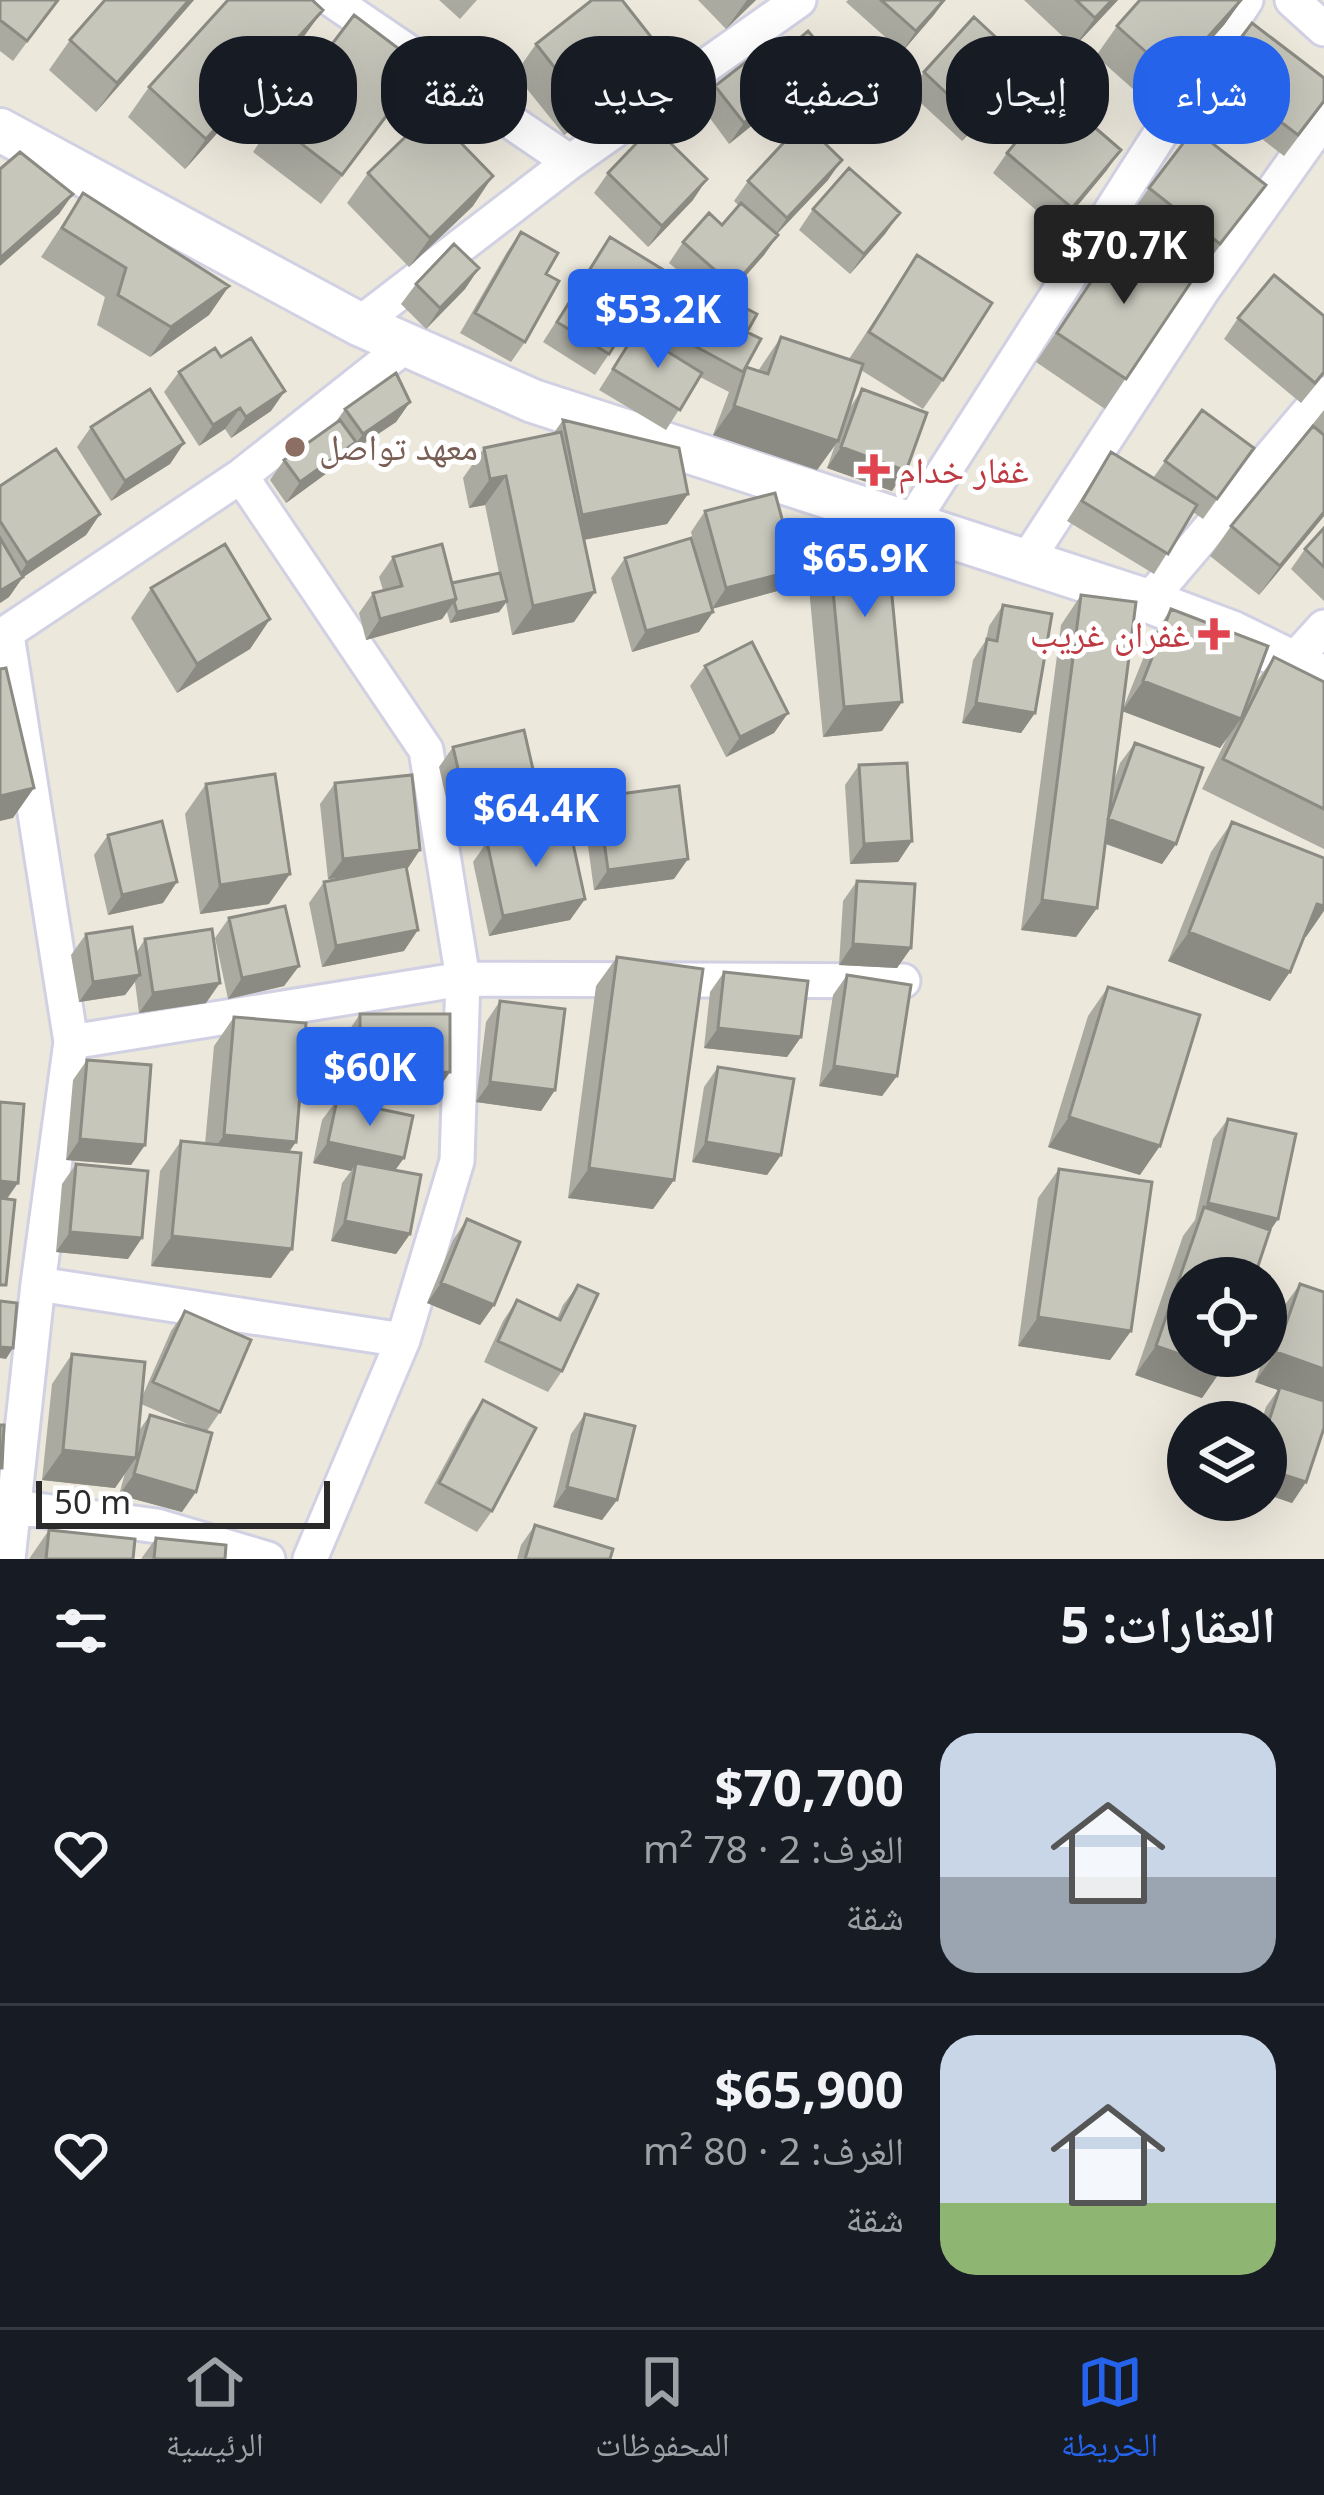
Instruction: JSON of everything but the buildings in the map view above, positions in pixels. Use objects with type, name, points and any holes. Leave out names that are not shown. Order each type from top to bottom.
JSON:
[{"type":"street","points":[[332,0],[570,162]]},
{"type":"street","points":[[359,324],[570,162],[799,0]]},
{"type":"street","points":[[910,526],[1246,0]]},
{"type":"street","points":[[1292,0],[1324,29]]},
{"type":"street","points":[[1025,562],[1202,291],[1324,119]]},
{"type":"street","points":[[0,130],[359,324],[533,401],[1148,601],[1233,633],[1308,670],[1324,627]]},
{"type":"street","points":[[8,1559],[6,1506],[71,1042],[4,636],[241,476],[404,346]]},
{"type":"street","points":[[1148,601],[1324,394]]},
{"type":"street","points":[[241,476],[426,749],[463,979],[457,1161],[403,1340],[310,1559]]},
{"type":"street","points":[[71,1042],[463,979],[903,981]]},
{"type":"street","points":[[38,1284],[403,1340]]},
{"type":"street","points":[[6,1506],[157,1526],[268,1559]]},
{"type":"place","name":"معهد تواصل","points":[[295,447]]},
{"type":"place","name":"غفار خدام","points":[[874,470]]},
{"type":"place","name":"غفران غريب","points":[[1214,634]]}]
